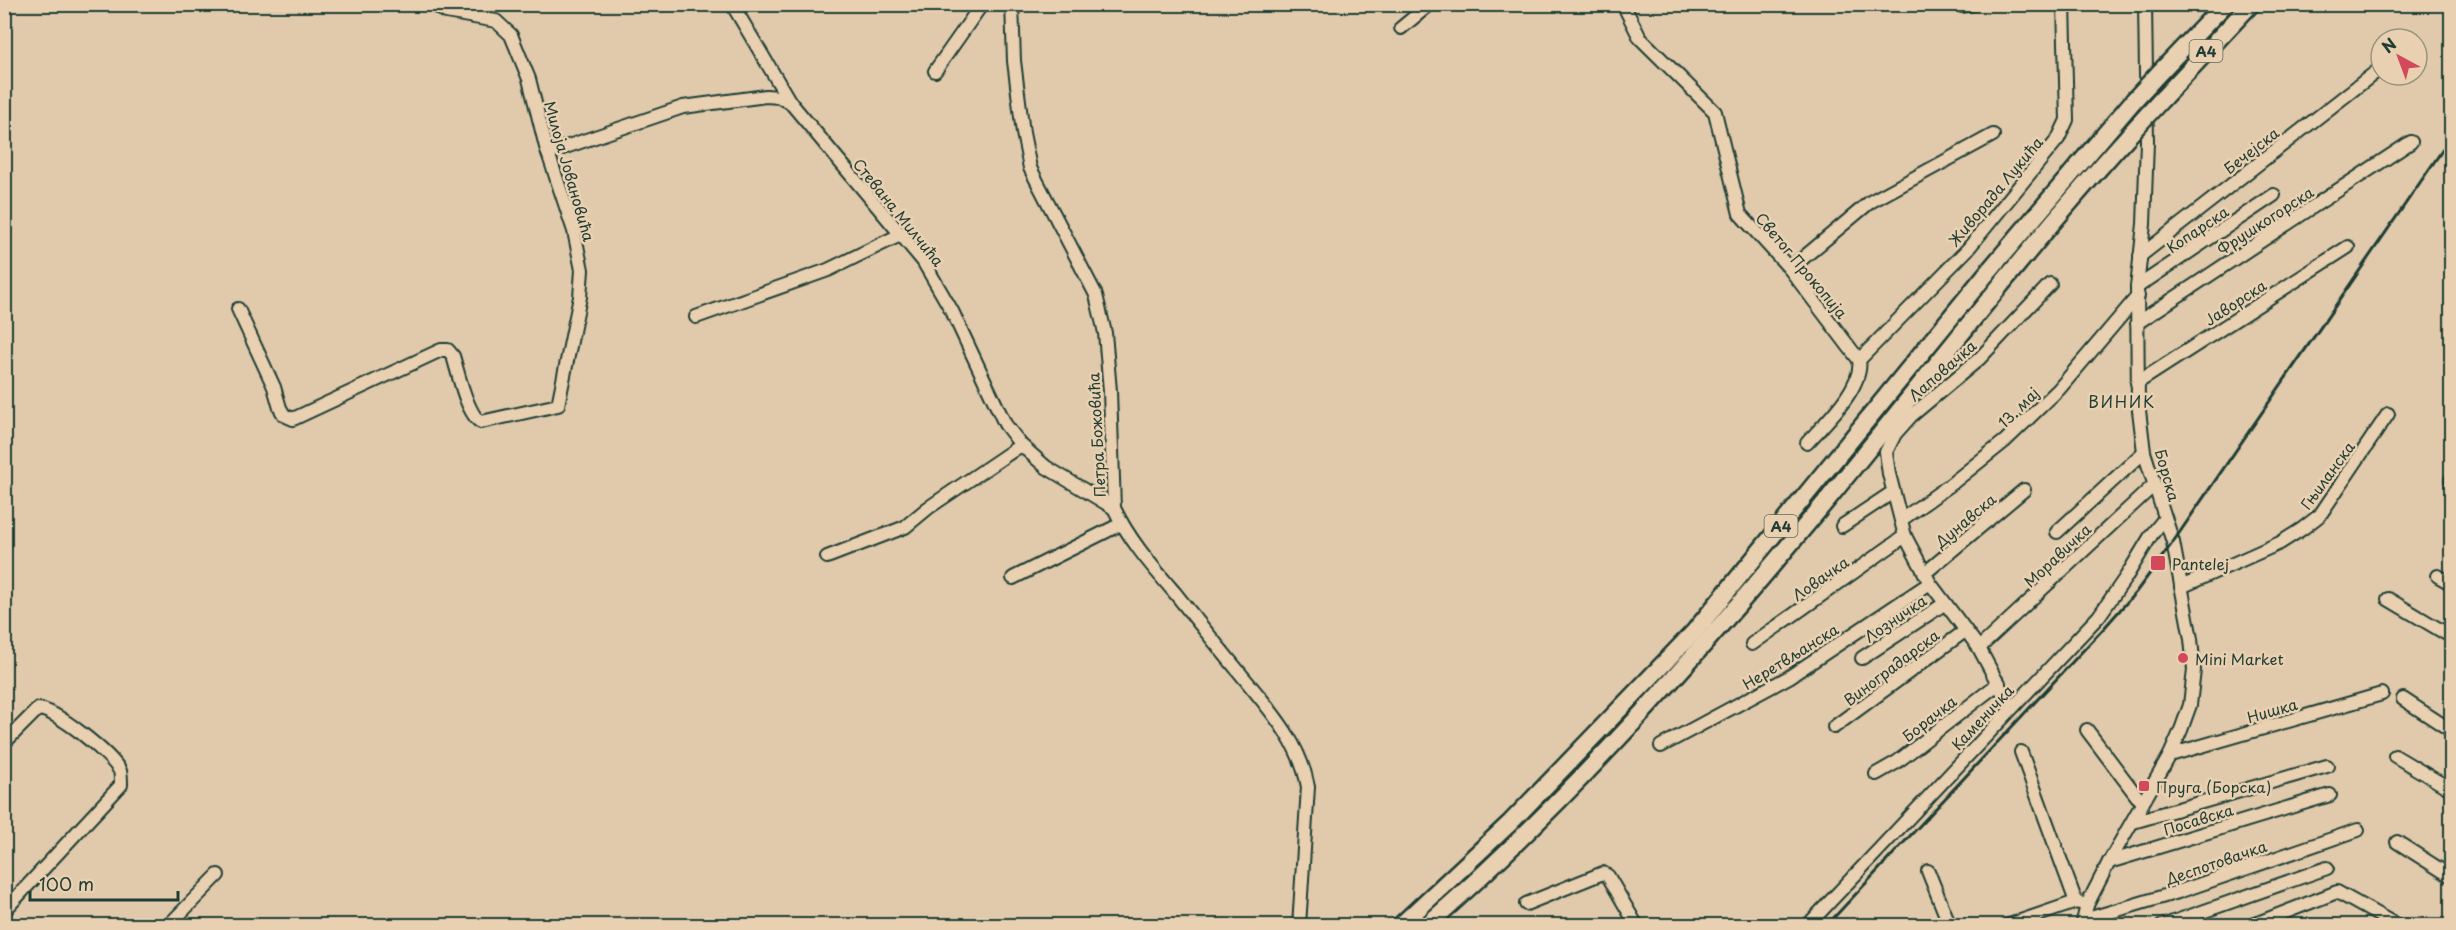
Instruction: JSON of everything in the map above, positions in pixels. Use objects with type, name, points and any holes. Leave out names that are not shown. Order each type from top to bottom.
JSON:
[{"type":"highway","name":"A4","points":[[1400,926],[1510,823],[1694,632],[1987,273],[2134,100],[2225,4]]},
{"type":"highway","name":"A4","points":[[1426,926],[1566,793],[1689,660],[1792,542],[1989,299],[2129,135],[2251,4]]},
{"type":"street","name":"Милоја Јовановића","points":[[238,309],[274,387],[280,408],[284,415],[293,419],[441,350],[448,350],[453,356],[470,408],[475,419],[481,422],[558,405],[580,297],[582,270],[574,231],[548,153],[529,79],[512,35],[496,21],[446,12],[432,4]]},
{"type":"street","name":"Стевана Милчића","points":[[732,4],[790,102],[923,261],[952,311],[1005,424],[1021,444],[1046,467],[1114,508]]},
{"type":"street","points":[[935,71],[982,4]]},
{"type":"street","name":"Петра Божовића","points":[[1012,4],[1014,61],[1023,134],[1030,168],[1096,295],[1104,333],[1110,391],[1114,508],[1122,524],[1147,560],[1275,716],[1295,745],[1304,767],[1308,787],[1299,926]]},
{"type":"street","points":[[1401,28],[1430,4]]},
{"type":"street","name":"Светог Прокопија","points":[[1623,4],[1640,38],[1715,112],[1740,214],[1790,269],[1859,360]]},
{"type":"street","name":"Живорада Лукића","points":[[1859,360],[1967,250],[2058,139],[2067,120],[2064,4]]},
{"type":"street","name":"Борска","points":[[2083,923],[2082,904],[2133,822],[2170,755],[2190,705],[2194,670],[2173,542],[2144,452],[2137,383],[2138,292],[2144,224],[2147,142],[2145,4]]},
{"type":"street","name":"Бечејска","points":[[2140,256],[2369,77]]},
{"type":"street","points":[[548,153],[683,107],[766,96],[790,102]]},
{"type":"street","points":[[1790,269],[1870,202],[1993,135]]},
{"type":"street","name":"Фрушкогорска","points":[[2137,323],[2410,142]]},
{"type":"street","name":"Копарска","points":[[2138,292],[2274,195]]},
{"type":"street","points":[[696,317],[828,270],[900,235]]},
{"type":"street","name":"Јаворска","points":[[2137,383],[2348,247]]},
{"type":"street","name":"Лаповачка","points":[[2011,708],[1979,648],[1944,604],[1905,537],[1893,492],[1886,452],[1895,434],[1911,416],[1989,350],[2050,284]]},
{"type":"street","name":"13. мај","points":[[1901,520],[2005,441],[2059,388],[2138,292]]},
{"type":"street","points":[[1807,443],[1850,391],[1859,375],[1861,368],[1859,360]]},
{"type":"street","name":"Гњиланска","points":[[2181,586],[2280,543],[2320,515],[2388,414]]},
{"type":"street","points":[[827,557],[905,527],[928,508],[1021,444]]},
{"type":"street","points":[[2057,532],[2144,452]]},
{"type":"street","name":"Моравичка","points":[[1979,648],[2154,485]]},
{"type":"street","name":"Дунавска","points":[[1927,578],[2024,490]]},
{"type":"street","points":[[1842,526],[1893,492]]},
{"type":"street","name":"Каменичка","points":[[1807,926],[2099,616],[2126,578],[2152,534],[2165,518]]},
{"type":"street","points":[[1013,578],[1122,524]]},
{"type":"street","name":"Ловачка","points":[[1752,644],[1905,537]]},
{"type":"street","points":[[2438,576],[2451,584]]},
{"type":"street","name":"Неретвљанска","points":[[1661,747],[1789,677],[1927,578]]},
{"type":"street","points":[[2388,600],[2451,637]]},
{"type":"street","name":"Лозничка","points":[[1862,658],[1944,604]]},
{"type":"street","name":"Виноградарска","points":[[1834,727],[1965,631]]},
{"type":"street","name":"Борачка","points":[[1876,774],[1897,762],[1999,683]]},
{"type":"street","name":"Нишка","points":[[2170,755],[2382,694]]},
{"type":"street","points":[[2403,699],[2451,731]]},
{"type":"street","points":[[4,743],[38,709],[45,709],[57,715],[98,749],[120,772],[121,785],[4,911]]},
{"type":"street","points":[[2087,730],[2142,803]]},
{"type":"street","points":[[2006,926],[2082,904],[2021,752]]},
{"type":"street","points":[[2395,756],[2451,790]]},
{"type":"street","points":[[2133,822],[2327,766]]},
{"type":"street","name":"Посавска","points":[[2109,862],[2330,795]]},
{"type":"street","name":"Деспотовачка","points":[[2083,923],[2358,830]]},
{"type":"street","points":[[2397,842],[2451,877]]},
{"type":"street","points":[[2162,926],[2327,868]]},
{"type":"street","points":[[1928,871],[1950,926]]},
{"type":"street","points":[[1526,904],[1602,873],[1608,876],[1637,926]]},
{"type":"street","points":[[168,926],[218,875]]},
{"type":"street","points":[[2250,926],[2337,892],[2398,926]]},
{"type":"railway","points":[[1826,926],[2136,592],[2173,542],[2452,136]]},
{"type":"place","name":"Pantelej","points":[[2158,563]]},
{"type":"place","name":"Mini Market","points":[[2183,658]]},
{"type":"place","name":"Пруга (Борска)","points":[[2144,786]]},
{"type":"district","name":"ВИНИК","points":[[2122,401]]}]
